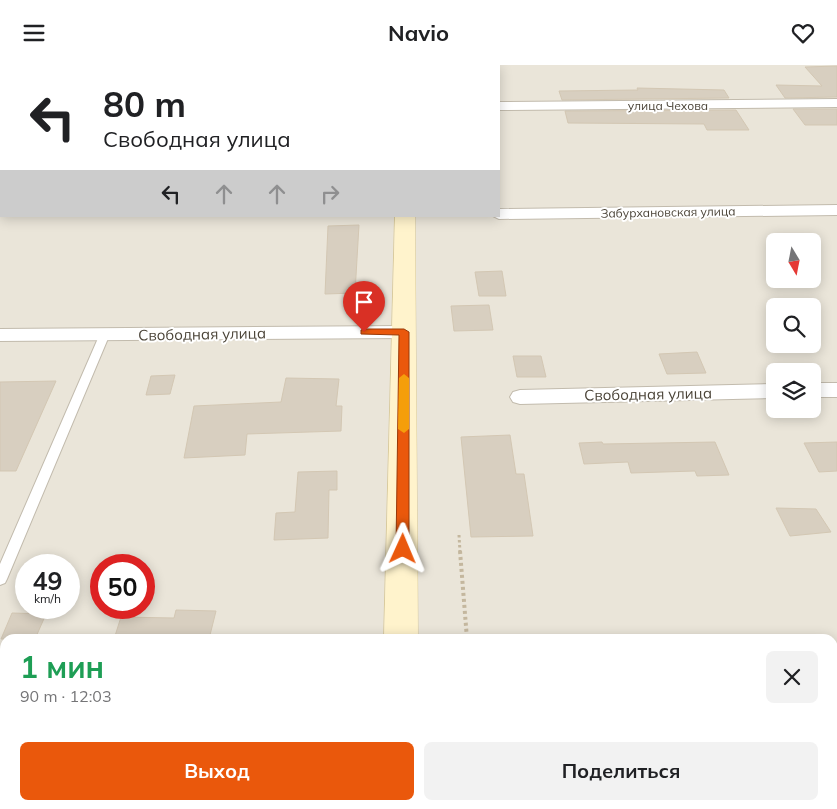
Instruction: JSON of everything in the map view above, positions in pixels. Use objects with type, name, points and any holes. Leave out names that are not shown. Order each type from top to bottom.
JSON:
[{"type":"main road","points":[[402,634],[405,217]]},
{"type":"street","name":"улица Чехова","points":[[500,106],[837,103]]},
{"type":"street","name":"Забурхановская улица","points":[[500,214],[837,210]]},
{"type":"street","name":"Свободная улица","points":[[0,335],[104,336],[404,332]]},
{"type":"street","points":[[821,390],[837,390]]},
{"type":"street","name":"Свободная улица","points":[[520,397],[766,391]]},
{"type":"lane","points":[[0,579],[104,336]]},
{"type":"path","points":[[459,535],[467,634]]},
{"type":"shaded area","points":[[500,65],[837,65],[837,634],[0,634],[0,217],[500,217]]},
{"type":"building","points":[[837,66],[837,97],[785,98],[776,85],[822,86],[805,67]]},
{"type":"building","points":[[637,88],[724,90],[729,98],[562,100],[559,91],[638,90]]},
{"type":"building","points":[[793,109],[837,109],[837,125],[805,125]]},
{"type":"building","points":[[736,110],[749,130],[707,130],[704,124],[568,123],[565,111]]},
{"type":"building","points":[[359,225],[355,293],[325,294],[328,226]]},
{"type":"building","points":[[502,271],[506,296],[479,296],[475,272]]},
{"type":"building","points":[[489,305],[493,330],[454,331],[451,306]]},
{"type":"building","points":[[697,352],[706,373],[667,374],[659,354]]},
{"type":"building","points":[[513,356],[541,356],[546,377],[517,377]]},
{"type":"building","points":[[175,375],[170,394],[146,395],[151,376]]},
{"type":"building","points":[[286,378],[339,379],[336,406],[342,406],[341,431],[247,434],[245,455],[184,458],[194,406],[281,402]]},
{"type":"building","points":[[56,381],[16,471],[0,471],[0,382]]},
{"type":"building","points":[[510,435],[516,474],[524,474],[533,536],[471,537],[461,437]]},
{"type":"building","points":[[602,442],[603,444],[715,442],[729,475],[697,476],[695,471],[631,473],[628,462],[584,464],[579,443]]},
{"type":"building","points":[[837,442],[837,471],[819,472],[804,443]]},
{"type":"building","points":[[337,471],[337,490],[329,490],[328,538],[274,540],[276,513],[295,512],[298,472]]},
{"type":"building","points":[[776,508],[816,509],[831,532],[790,536]]},
{"type":"building","points":[[176,610],[216,611],[210,634],[116,634],[120,619],[174,618]]},
{"type":"building","points":[[12,613],[15,613],[15,619],[44,619],[37,634],[3,634]]},
{"type":"slow traffic","points":[[404,378],[404,429]]},
{"type":"route","points":[[364,332],[404,332],[403,549]]}]
